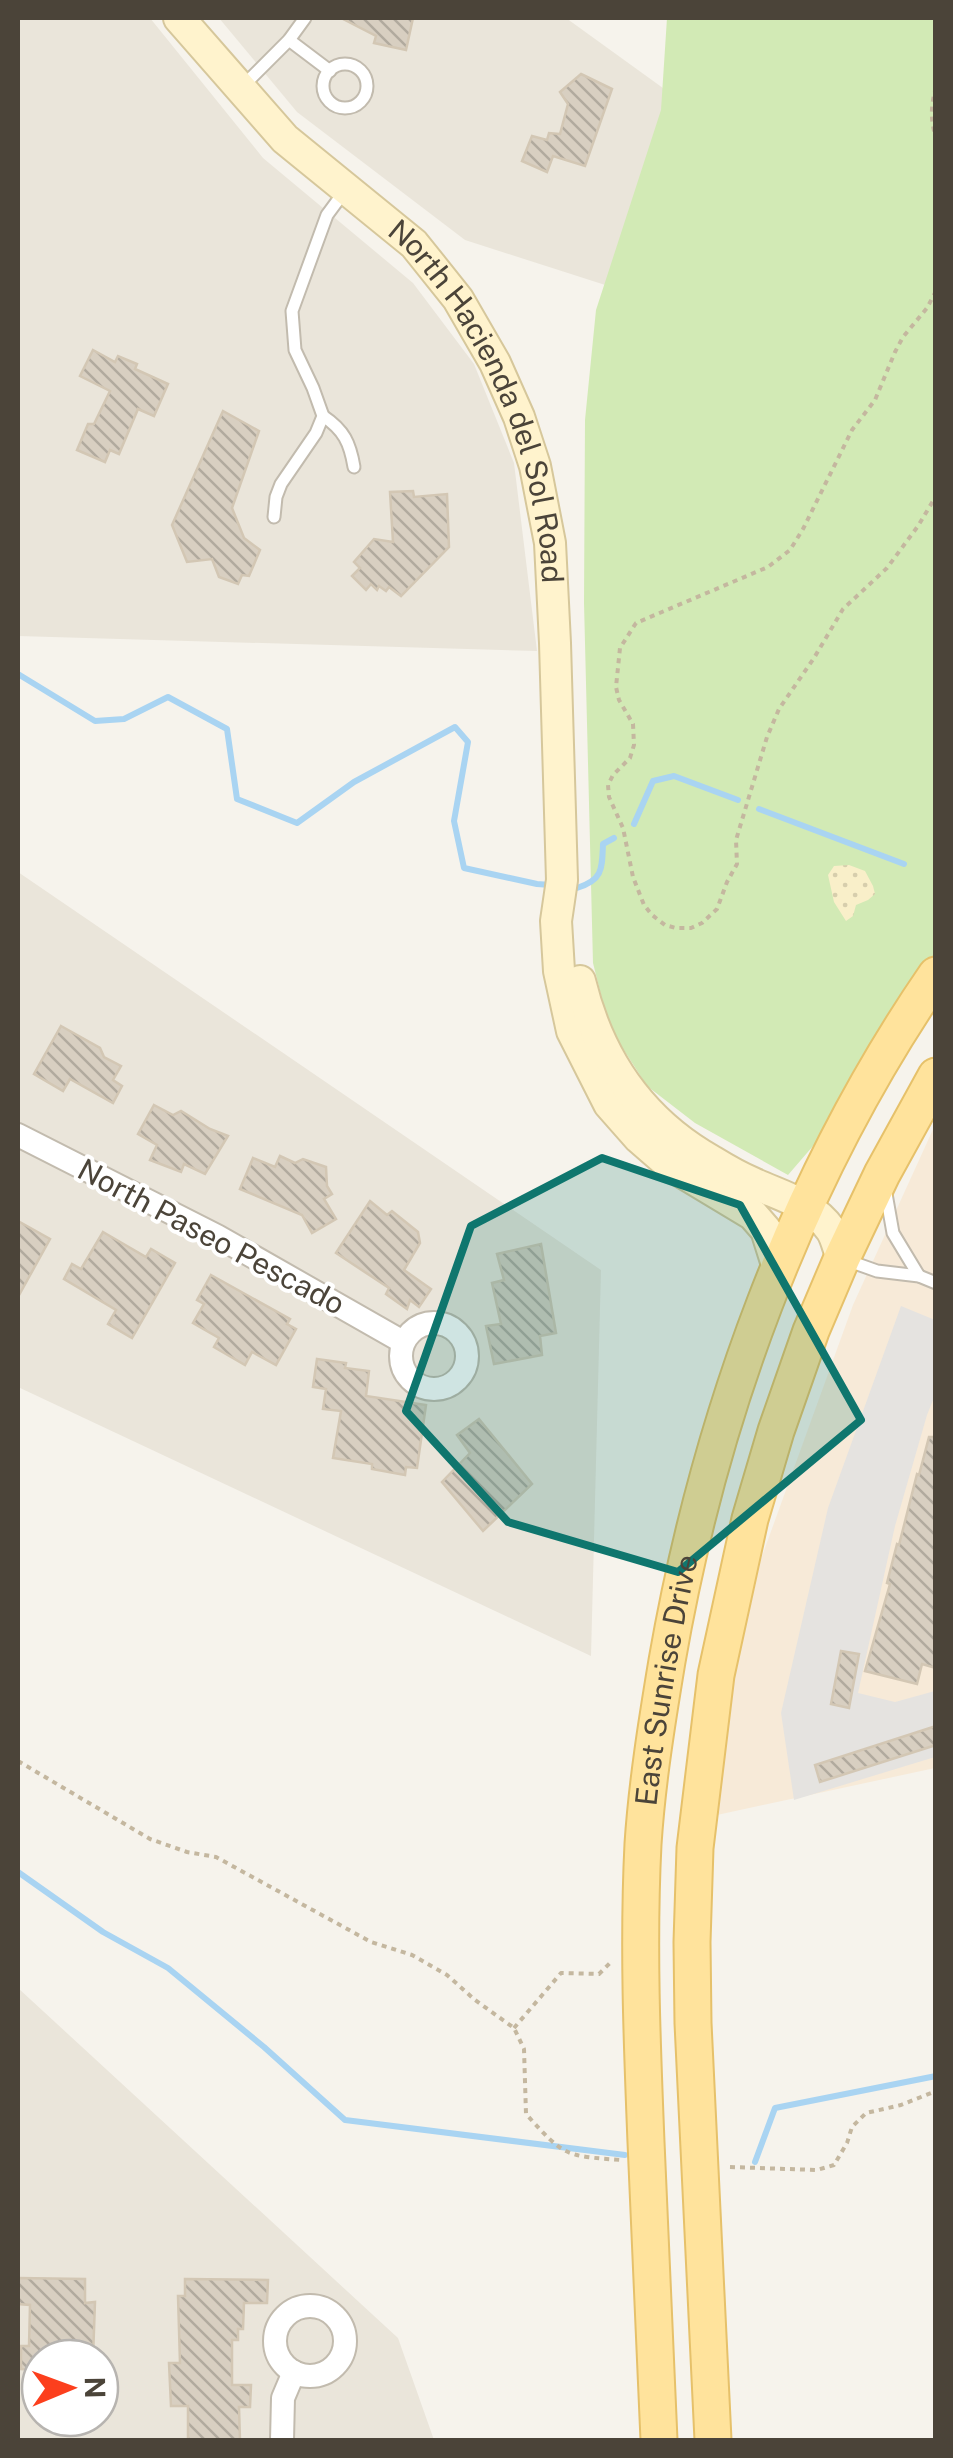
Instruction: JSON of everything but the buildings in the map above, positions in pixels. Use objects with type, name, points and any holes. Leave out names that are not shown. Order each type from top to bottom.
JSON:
[{"type":"main road","name":"East Sunrise Drive","points":[[660,2440],[641,2017],[641,1933],[644,1841],[658,1711],[680,1589],[727,1408],[778,1268],[870,1080],[936,975]]},
{"type":"main road","name":"East Sunrise Drive","points":[[713,2440],[692,1942],[695,1848],[716,1675],[750,1519],[810,1331],[882,1174],[936,1076]]},
{"type":"main road","points":[[644,1841],[695,1848]]},
{"type":"street","name":"North Hacienda del Sol Road","points":[[180,18],[285,139],[414,244],[458,299],[495,362],[535,466],[550,543],[562,880],[556,921],[559,972],[572,1031],[609,1104],[670,1165],[753,1215],[766,1230],[778,1268]]},
{"type":"street","name":"North Hacienda del Sol Road","points":[[562,880],[572,914],[574,950],[585,1002],[622,1084],[650,1117],[692,1149],[751,1182],[806,1205],[831,1230],[842,1258]]},
{"type":"street","name":"North Paseo Pescado","points":[[18,1135],[217,1236],[404,1342]]},
{"type":"street","points":[[282,2440],[283,2398],[294,2372]]},
{"type":"lane","points":[[240,89],[290,40],[305,18]]},
{"type":"lane","points":[[290,40],[330,70]]},
{"type":"lane","points":[[347,189],[326,215],[292,311],[295,350],[323,416],[338,426],[354,467]]},
{"type":"lane","points":[[274,517],[281,484],[323,416]]},
{"type":"lane","points":[[882,1174],[893,1233],[919,1276]]},
{"type":"lane","points":[[842,1258],[877,1271],[919,1276],[936,1283]]},
{"type":"path","points":[[936,87],[931,122],[936,138]]},
{"type":"path","points":[[936,166],[936,191]]},
{"type":"path","points":[[936,291],[895,352],[875,400],[852,430],[790,550],[768,567],[636,623],[620,648],[616,687],[632,724],[634,745],[630,758],[608,785],[609,797],[623,828],[644,905],[665,925],[691,928],[702,924],[717,909],[736,864],[736,840],[779,709],[843,609],[887,568],[936,496]]},
{"type":"path","points":[[18,1762],[150,1839],[216,1857],[371,1942],[412,1956],[447,1976],[514,2028],[524,2049],[526,2114],[551,2142],[580,2158],[635,2161]]},
{"type":"path","points":[[514,2028],[561,1972],[598,1974],[641,1933]]},
{"type":"path","points":[[714,2166],[817,2170],[834,2165],[852,2126],[866,2113],[936,2091]]},
{"type":"highlighted area","points":[[602,1158],[740,1205],[861,1420],[678,1572],[508,1522],[406,1411],[471,1226]]},
{"type":"shaded area","points":[[18,18],[150,18],[263,158],[413,283],[474,364],[514,463],[537,651],[18,636]]},
{"type":"shaded area","points":[[219,18],[566,18],[674,96],[680,309],[465,240],[297,112]]},
{"type":"shaded area","points":[[18,872],[601,1270],[591,1656],[18,1387]]},
{"type":"shaded area","points":[[935,1125],[935,1768],[717,1815],[733,1685],[761,1559],[853,1305]]},
{"type":"shaded area","points":[[901,1306],[935,1320],[935,1395],[895,1526],[858,1693],[895,1702],[935,1691],[935,1757],[794,1800],[781,1713],[828,1508]]},
{"type":"shaded area","points":[[18,1988],[398,2338],[434,2440],[18,2440]]},
{"type":"green space","points":[[667,18],[935,18],[935,975],[870,1080],[788,1175],[695,1123],[647,1086],[609,1027],[593,963],[584,603],[585,420],[596,310],[661,110]]},
{"type":"sand","points":[[849,865],[865,871],[875,894],[856,905],[853,916],[846,921],[834,902],[828,875],[834,866]]},
{"type":"waterway","points":[[18,674],[95,721],[124,719],[168,697],[227,729],[237,799],[297,823],[354,782],[455,727],[468,742],[454,821],[464,868],[551,885]]},
{"type":"waterway","points":[[634,824],[653,781],[674,776],[738,800]]},
{"type":"waterway","points":[[759,809],[904,864]]},
{"type":"waterway","points":[[577,888],[596,877],[603,844],[614,838]]},
{"type":"waterway","points":[[18,1872],[103,1932],[168,1968],[345,2120],[625,2155]]},
{"type":"waterway","points":[[755,2162],[775,2108],[936,2076]]}]
